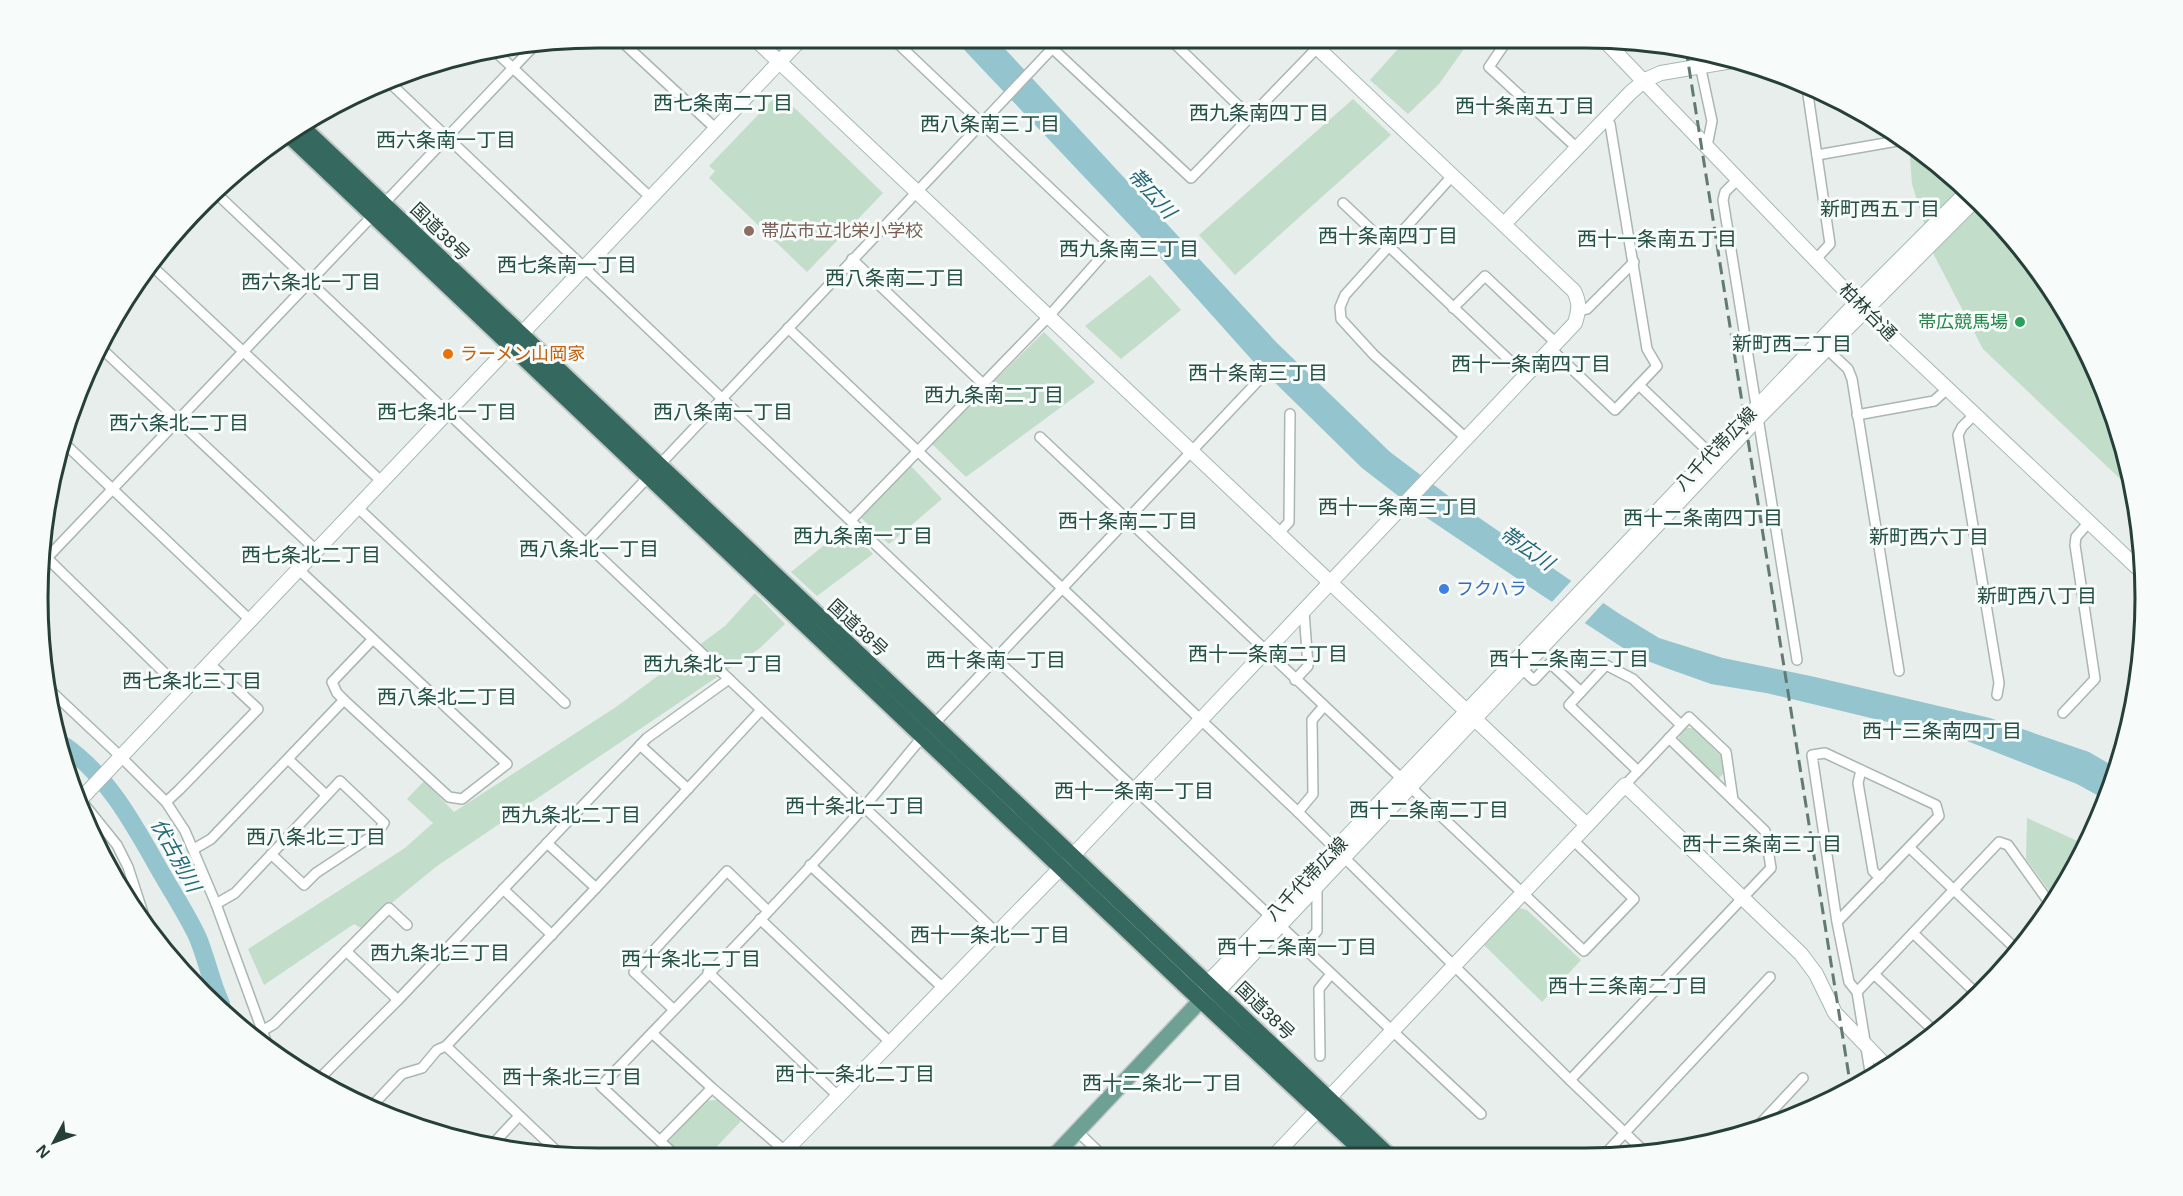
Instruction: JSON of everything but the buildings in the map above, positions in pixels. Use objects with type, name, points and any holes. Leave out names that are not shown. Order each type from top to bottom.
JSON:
[{"type":"highway","name":"国道38号","points":[[307,132],[377,209]]},
{"type":"highway","name":"国道38号","points":[[294,140],[377,209],[1067,861],[1212,987],[1323,1104],[1361,1148]]},
{"type":"highway","name":"国道38号","points":[[1067,861],[1201,1000],[1323,1104],[1379,1148]]},
{"type":"main road","points":[[1061,1148],[1201,1000]]},
{"type":"street","points":[[629,48],[716,129]]},
{"type":"street","points":[[765,48],[1587,825]]},
{"type":"street","points":[[85,795],[793,48]]},
{"type":"street","points":[[850,520],[1050,316],[1111,246],[902,48]]},
{"type":"street","points":[[585,544],[1052,48],[1191,178],[1250,117],[1308,48]]},
{"type":"street","points":[[1179,48],[1250,117]]},
{"type":"street","points":[[788,1148],[998,934],[1575,323],[1579,301],[1574,291],[1317,48]]},
{"type":"street","points":[[1502,48],[1489,67],[1577,148]]},
{"type":"street","name":"柏林台通","points":[[1613,49],[1860,306],[2134,565]]},
{"type":"street","points":[[50,555],[527,53]]},
{"type":"street","points":[[501,57],[650,198]]},
{"type":"street","points":[[1698,60],[1712,121],[1707,146]]},
{"type":"street","points":[[1504,224],[1604,119],[1645,80],[1660,73],[1713,64]]},
{"type":"street","points":[[395,87],[996,659],[1481,1114]]},
{"type":"street","points":[[1808,96],[1830,244],[1816,259]]},
{"type":"street","points":[[1453,308],[1485,276],[1615,410],[1657,366],[1647,349],[1610,124],[1604,119]]},
{"type":"street","points":[[1817,155],[1892,142]]},
{"type":"street","points":[[1453,175],[1345,295],[1340,306],[1341,319],[1374,355],[1466,438]]},
{"type":"street","points":[[1738,179],[1725,192],[1723,200],[1757,412],[1758,431],[1797,660]]},
{"type":"street","name":"八千代帯広線","points":[[1201,1000],[1962,197]]},
{"type":"street","points":[[221,198],[998,934]]},
{"type":"street","points":[[1343,203],[1526,376]]},
{"type":"street","name":"八千代帯広線","points":[[1757,412],[1827,349],[1860,306],[1970,205]]},
{"type":"street","points":[[852,259],[983,384]]},
{"type":"street","points":[[1579,311],[1587,309],[1634,262]]},
{"type":"street","points":[[157,270],[381,482]]},
{"type":"street","points":[[788,328],[1298,812],[1638,1145]]},
{"type":"street","points":[[1827,349],[1848,369],[1899,671]]},
{"type":"street","points":[[106,353],[315,550]]},
{"type":"street","points":[[667,1148],[601,1086],[864,807],[928,731],[1126,518],[1257,382]]},
{"type":"street","points":[[1639,385],[1715,458]]},
{"type":"street","points":[[1857,415],[1934,401],[1947,389]]},
{"type":"street","points":[[1279,533],[1288,522],[1290,414]]},
{"type":"street","points":[[1974,415],[1962,427],[1958,435],[1999,683],[1997,695]]},
{"type":"street","points":[[1040,437],[1584,951],[1634,899],[1573,840]]},
{"type":"street","points":[[69,448],[250,620]]},
{"type":"street","points":[[357,507],[565,703]]},
{"type":"street","points":[[2063,713],[2095,680],[2075,545],[2076,537],[2089,522]]},
{"type":"street","points":[[49,560],[183,691]]},
{"type":"street","points":[[298,569],[373,639],[507,765],[462,798],[449,797],[337,693],[332,682],[373,639]]},
{"type":"street","points":[[1295,680],[1308,666],[1304,611]]},
{"type":"street","name":"八千代帯広線","points":[[1471,714],[1522,669],[1563,618]]},
{"type":"street","points":[[1522,669],[1534,680],[1550,663],[1581,692]]},
{"type":"street","points":[[166,802],[258,709],[210,664]]},
{"type":"street","points":[[1638,771],[1569,705],[1606,665],[1633,678],[1681,725]]},
{"type":"street","points":[[324,1074],[398,1000],[647,738],[729,679]]},
{"type":"street","points":[[58,697],[166,802],[185,831],[216,904],[264,1035]]},
{"type":"street","points":[[194,849],[212,839],[345,700]]},
{"type":"street","points":[[1298,812],[1313,794],[1311,720],[1324,706]]},
{"type":"street","points":[[377,1101],[402,1074],[422,1068],[437,1050],[446,1046],[761,710]]},
{"type":"street","points":[[1282,1148],[1689,717],[1726,752],[1733,800]]},
{"type":"street","points":[[1570,1080],[1771,868],[1765,831],[1669,738]]},
{"type":"street","points":[[640,745],[688,789]]},
{"type":"street","points":[[1837,922],[1939,816],[1936,805],[1825,753],[1812,755],[1837,922],[1849,982],[1857,992],[1869,1069]]},
{"type":"street","points":[[288,759],[326,795]]},
{"type":"street","points":[[1861,770],[1858,783],[1873,871],[1880,878]]},
{"type":"street","points":[[216,904],[235,893],[340,781],[384,823],[378,832],[316,873],[304,885],[271,855]]},
{"type":"street","points":[[1625,785],[1801,954],[1816,974],[1835,1013],[1881,1061]]},
{"type":"street","points":[[89,805],[117,844],[129,867],[140,902]]},
{"type":"street","points":[[1857,992],[1999,842],[2008,845],[2046,898]]},
{"type":"street","points":[[548,843],[596,888]]},
{"type":"street","points":[[1910,848],[2012,945]]},
{"type":"street","name":"八千代帯広線","points":[[1275,921],[1317,886],[1339,853]]},
{"type":"street","points":[[810,865],[943,988]]},
{"type":"street","points":[[673,1009],[634,972],[727,871],[767,910]]},
{"type":"street","points":[[1303,948],[1317,931],[1317,886]]},
{"type":"street","points":[[503,889],[552,935]]},
{"type":"street","points":[[266,1036],[274,1024],[389,908],[407,925]]},
{"type":"street","points":[[760,919],[891,1043]]},
{"type":"street","points":[[1912,933],[1972,989]]},
{"type":"street","points":[[346,951],[398,1000]]},
{"type":"street","points":[[708,972],[839,1096]]},
{"type":"street","points":[[1320,1056],[1319,989],[1331,974]]},
{"type":"street","points":[[1874,975],[1929,1027]]},
{"type":"street","points":[[1611,1147],[1770,977]]},
{"type":"street","points":[[652,1033],[782,1148]]},
{"type":"street","points":[[446,1046],[551,1146]]},
{"type":"street","points":[[1766,1117],[1803,1078]]},
{"type":"street","points":[[660,1141],[712,1088]]},
{"type":"street","points":[[498,1138],[519,1116]]},
{"type":"street","points":[[1077,1131],[1095,1148]]},
{"type":"green space","points":[[1399,48],[1465,48],[1439,84],[1408,114],[1370,80]]},
{"type":"green space","points":[[779,93],[883,193],[807,272],[709,178],[715,171],[709,166]]},
{"type":"green space","points":[[1353,99],[1391,135],[1235,275],[1199,235]]},
{"type":"green space","name":"帯広競馬場","points":[[1910,155],[1948,184],[1974,209],[1999,235],[2042,292],[2078,355],[2093,388],[2106,421],[2122,480],[1983,349],[1934,255],[1912,184]]},
{"type":"green space","points":[[1150,275],[1181,310],[1121,359],[1085,326]]},
{"type":"green space","points":[[1044,332],[1095,382],[966,477],[931,443]]},
{"type":"green space","points":[[909,464],[942,499],[889,544],[859,516]]},
{"type":"green space","points":[[847,527],[873,554],[817,596],[791,572]]},
{"type":"green space","points":[[755,593],[785,624],[760,648],[437,866],[361,928],[354,924],[264,985],[248,949],[405,848],[433,823],[407,799],[424,781],[454,812],[616,707],[725,626]]},
{"type":"green space","points":[[1685,728],[1693,728],[1721,756],[1724,773],[1718,779],[1678,742]]},
{"type":"green space","points":[[2027,818],[2078,841],[2050,892],[2026,859]]},
{"type":"green space","points":[[1519,908],[1527,910],[1581,960],[1542,1002],[1484,945]]},
{"type":"green space","points":[[717,1100],[741,1121],[716,1148],[674,1148],[668,1142],[705,1101]]},
{"type":"water","points":[[962,48],[1004,48],[1277,343],[1390,452],[1462,506],[1618,613],[1659,638],[1723,658],[1990,718],[2089,752],[2109,764],[2098,796],[2077,784],[1967,741],[1766,693],[1711,684],[1637,657],[1427,518],[1362,468],[1252,360],[1158,255]]},
{"type":"pier","points":[[1573,579],[1605,601],[1583,625],[1550,604]]},
{"type":"waterway","name":"伏古別川","points":[[70,750],[108,788],[131,821],[194,930],[217,995]]},
{"type":"railway","points":[[1687,58],[1850,1080]]},
{"type":"place","name":"帯広市立北栄小学校","points":[[749,231]]},
{"type":"place","name":"帯広競馬場","points":[[2020,322]]},
{"type":"place","name":"ラーメン山岡家","points":[[448,354]]},
{"type":"place","name":"フクハラ","points":[[1444,589]]},
{"type":"district","name":"西七条南二丁目","points":[[723,103]]},
{"type":"district","name":"西十条南五丁目","points":[[1525,106]]},
{"type":"district","name":"西九条南四丁目","points":[[1259,113]]},
{"type":"district","name":"西八条南三丁目","points":[[990,124]]},
{"type":"district","name":"西六条南一丁目","points":[[446,140]]},
{"type":"district","name":"新町西五丁目","points":[[1880,209]]},
{"type":"district","name":"西十条南四丁目","points":[[1388,236]]},
{"type":"district","name":"西十一条南五丁目","points":[[1657,239]]},
{"type":"district","name":"西九条南三丁目","points":[[1129,249]]},
{"type":"district","name":"西七条南一丁目","points":[[567,265]]},
{"type":"district","name":"西八条南二丁目","points":[[895,278]]},
{"type":"district","name":"西六条北一丁目","points":[[311,282]]},
{"type":"district","name":"新町西二丁目","points":[[1792,344]]},
{"type":"district","name":"西十一条南四丁目","points":[[1531,364]]},
{"type":"district","name":"西十条南三丁目","points":[[1258,373]]},
{"type":"district","name":"西九条南二丁目","points":[[994,395]]},
{"type":"district","name":"西七条北一丁目","points":[[447,412]]},
{"type":"district","name":"西八条南一丁目","points":[[723,412]]},
{"type":"district","name":"西六条北二丁目","points":[[179,423]]},
{"type":"district","name":"西十一条南三丁目","points":[[1398,507]]},
{"type":"district","name":"西十二条南四丁目","points":[[1703,518]]},
{"type":"district","name":"西十条南二丁目","points":[[1128,521]]},
{"type":"district","name":"西九条南一丁目","points":[[863,536]]},
{"type":"district","name":"新町西六丁目","points":[[1929,537]]},
{"type":"district","name":"西八条北一丁目","points":[[589,549]]},
{"type":"district","name":"西七条北二丁目","points":[[311,555]]},
{"type":"district","name":"新町西八丁目","points":[[2037,596]]},
{"type":"district","name":"西十一条南二丁目","points":[[1268,654]]},
{"type":"district","name":"西十二条南三丁目","points":[[1569,659]]},
{"type":"district","name":"西十条南一丁目","points":[[996,660]]},
{"type":"district","name":"西九条北一丁目","points":[[713,664]]},
{"type":"district","name":"西七条北三丁目","points":[[192,681]]},
{"type":"district","name":"西八条北二丁目","points":[[447,697]]},
{"type":"district","name":"西十三条南四丁目","points":[[1942,731]]},
{"type":"district","name":"西十一条南一丁目","points":[[1134,791]]},
{"type":"district","name":"西十条北一丁目","points":[[855,806]]},
{"type":"district","name":"西十二条南二丁目","points":[[1429,810]]},
{"type":"district","name":"西九条北二丁目","points":[[571,815]]},
{"type":"district","name":"西八条北三丁目","points":[[316,837]]},
{"type":"district","name":"西十三条南三丁目","points":[[1762,844]]},
{"type":"district","name":"西十一条北一丁目","points":[[990,935]]},
{"type":"district","name":"西十二条南一丁目","points":[[1297,947]]},
{"type":"district","name":"西九条北三丁目","points":[[440,953]]},
{"type":"district","name":"西十条北二丁目","points":[[691,959]]},
{"type":"district","name":"西十三条南二丁目","points":[[1628,986]]},
{"type":"district","name":"西十一条北二丁目","points":[[855,1074]]},
{"type":"district","name":"西十条北三丁目","points":[[572,1077]]},
{"type":"district","name":"西十二条北一丁目","points":[[1162,1083]]},
{"type":"water label","name":"帯広川","points":[[1152,193]]},
{"type":"water label","name":"帯広川","points":[[1527,548]]}]
